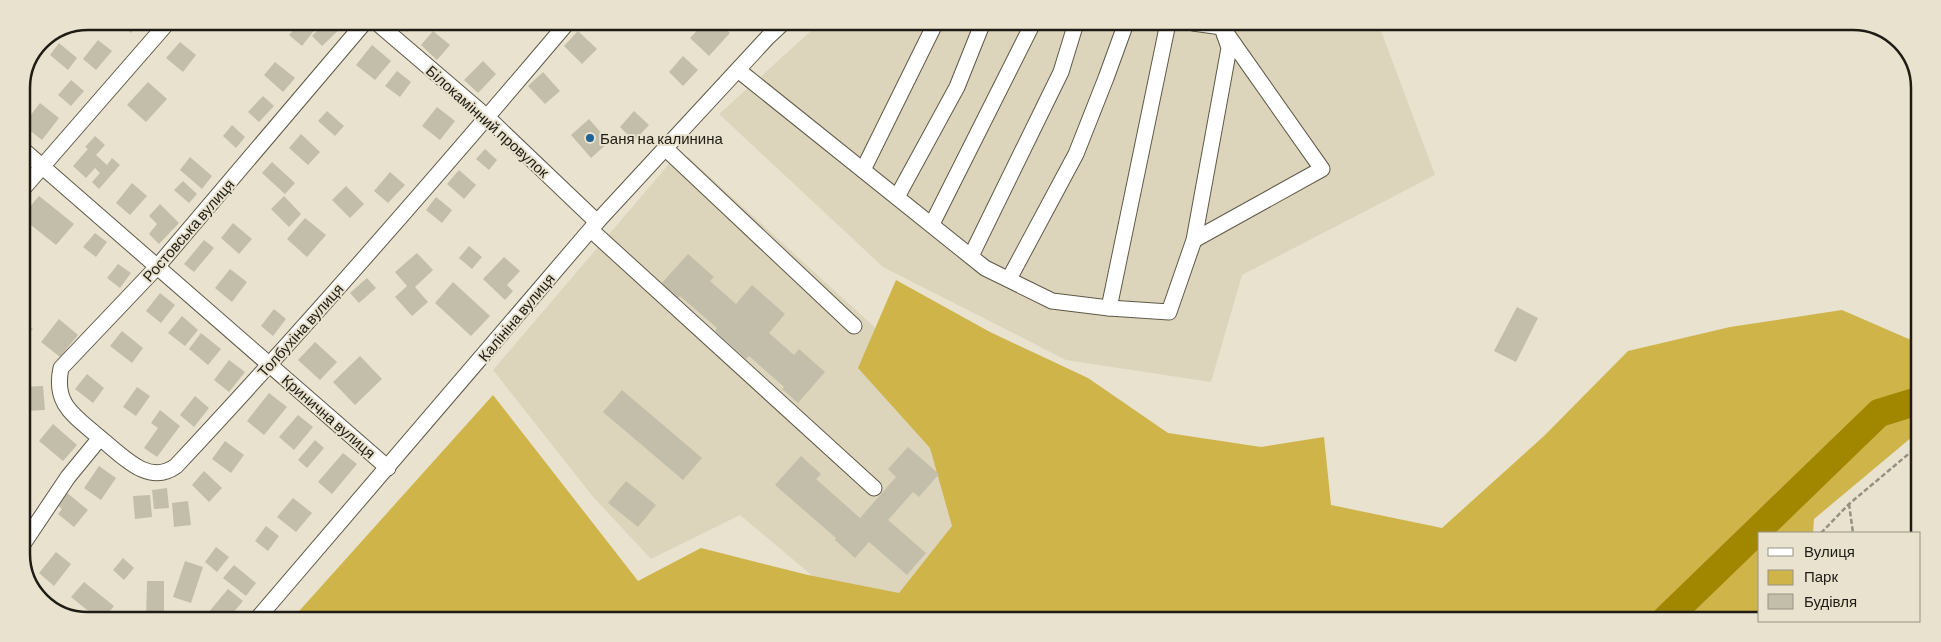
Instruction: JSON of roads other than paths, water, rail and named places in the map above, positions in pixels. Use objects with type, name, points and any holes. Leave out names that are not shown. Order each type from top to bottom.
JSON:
[{"type":"street","points":[[30,180],[161,30]]},
{"type":"street","name":"Ростовська вулиця","points":[[100,438],[68,410],[62,400],[59,390],[61,368],[158,267],[358,30]]},
{"type":"street","name":"Білокамінний провулок","points":[[385,30],[487,117],[594,226],[874,488]]},
{"type":"street","name":"Толбухіна вулиця","points":[[100,438],[143,471],[159,474],[169,471],[270,365],[561,30]]},
{"type":"street","name":"Калініна вулиця","points":[[263,612],[594,226],[776,30]]},
{"type":"street","points":[[864,170],[932,30]]},
{"type":"street","points":[[897,197],[957,87],[979,30]]},
{"type":"street","points":[[932,224],[1029,30]]},
{"type":"street","points":[[971,256],[1061,72],[1074,30]]},
{"type":"street","points":[[1009,279],[1076,154],[1123,30]]},
{"type":"street","points":[[1109,308],[1167,30]]},
{"type":"street","points":[[738,70],[986,268],[1052,301],[1109,308],[1169,312],[1194,240],[1229,48],[1223,30]]},
{"type":"street","points":[[1194,240],[1322,169],[1224,30]]},
{"type":"street","points":[[666,148],[854,326]]},
{"type":"street","name":"Кринична вулиця","points":[[30,156],[388,468]]},
{"type":"street","points":[[30,534],[68,477],[100,438]]},
{"type":"waterway","points":[[1673,612],[1879,413],[1911,403]]},
{"type":"place","name":"Баня на калинина","points":[[590,138]]}]
